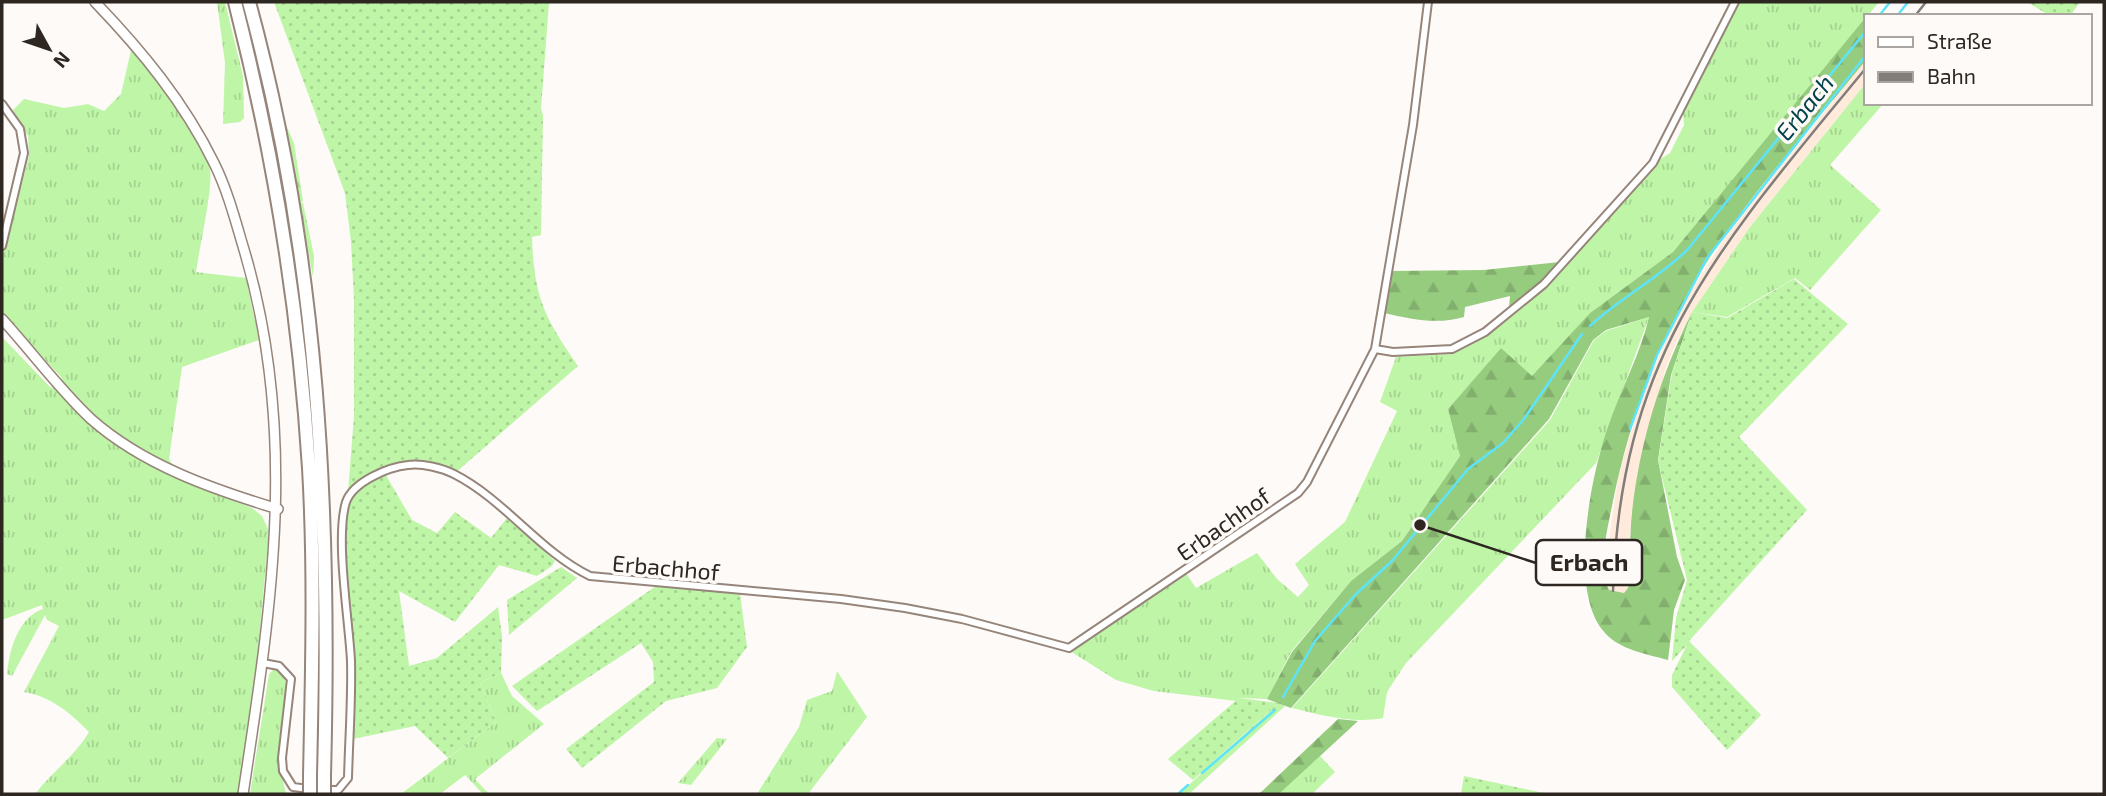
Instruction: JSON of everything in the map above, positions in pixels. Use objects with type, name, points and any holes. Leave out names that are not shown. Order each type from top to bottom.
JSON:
[{"type":"highway","points":[[235,2],[278,199],[302,376],[312,554],[310,794]]},
{"type":"highway","points":[[249,2],[292,195],[316,372],[326,557],[324,794]]},
{"type":"street","points":[[95,2],[162,77],[215,164],[236,222],[264,337],[276,425],[278,509],[263,663],[243,794]]},
{"type":"street","points":[[1428,2],[1413,124],[1375,349],[1392,352],[1452,349],[1485,331],[1544,284],[1653,163],[1735,2]]},
{"type":"street","points":[[2,104],[20,129],[24,153],[2,246]]},
{"type":"street","points":[[2,319],[90,417],[112,436],[172,470],[278,509]]},
{"type":"street","name":"Erbachhof","points":[[263,663],[279,666],[291,679],[282,758],[283,771],[288,782],[299,788],[335,791],[342,788],[348,778],[351,675],[342,528],[346,503],[360,485],[408,465],[444,470],[472,485],[564,561],[590,576],[841,598],[962,619],[1069,648],[1298,493],[1307,482],[1375,349]]},
{"type":"shaded area","points":[[1864,62],[1864,85],[1750,227],[1692,312],[1675,346],[1665,370],[1631,514],[1628,588],[1624,593],[1609,590],[1604,571],[1619,473],[1644,390],[1681,307],[1731,228]]},
{"type":"green space","points":[[217,2],[225,2],[243,76],[244,118],[240,122],[223,124],[225,63]]},
{"type":"green space","points":[[274,2],[549,2],[541,109],[541,235],[532,237],[533,258],[543,306],[578,366],[454,474],[420,465],[384,472],[412,520],[437,533],[455,512],[491,538],[507,518],[555,561],[537,576],[499,565],[455,622],[399,591],[409,666],[437,658],[498,607],[502,636],[501,673],[480,683],[496,722],[448,758],[415,726],[353,739],[353,664],[345,530],[354,416],[351,242],[345,193]]},
{"type":"green space","points":[[1737,2],[1879,2],[1869,14],[1864,14],[1864,20],[1673,252],[1590,313],[1532,377],[1501,348],[1448,409],[1460,456],[1402,541],[1351,581],[1291,652],[1267,699],[1239,698],[1236,701],[1154,691],[1116,680],[1070,651],[1185,572],[1196,588],[1257,553],[1277,579],[1298,597],[1309,585],[1295,564],[1345,522],[1397,411],[1380,402],[1396,357],[1452,354],[1488,335],[1485,332],[1516,309],[1627,198],[1659,160],[1670,153],[1684,125],[1683,112]]},
{"type":"green space","points":[[2027,2],[2080,2],[2071,14],[2047,14]]},
{"type":"green space","points":[[1864,19],[1864,62],[1762,186],[1705,265],[1661,349],[1628,439],[1606,535],[1604,559],[1609,590],[1624,593],[1628,588],[1631,521],[1646,435],[1661,385],[1692,312],[1671,375],[1658,460],[1677,557],[1685,580],[1674,610],[1668,660],[1618,644],[1605,633],[1594,614],[1587,590],[1585,562],[1590,502],[1601,448],[1649,317],[1606,330],[1593,340],[1549,419],[1291,708],[1267,699],[1292,652],[1351,581],[1402,541],[1460,456],[1448,409],[1501,348],[1532,376],[1590,313],[1673,252]]},
{"type":"green space","points":[[132,46],[190,123],[210,170],[210,191],[196,272],[246,278],[259,340],[182,367],[169,459],[179,478],[252,508],[262,516],[269,531],[257,662],[238,794],[35,794],[77,749],[89,732],[60,706],[24,692],[59,626],[47,620],[45,615],[12,676],[7,674],[16,636],[27,619],[43,609],[42,605],[2,620],[2,337],[51,388],[62,378],[2,314],[2,259],[29,156],[28,136],[13,110],[24,99],[64,108],[88,104],[104,111],[121,94]]},
{"type":"green space","points":[[1864,85],[1864,105],[1882,105],[1830,165],[1881,210],[1810,290],[1795,278],[1727,317],[1692,312],[1750,227]]},
{"type":"green space","points":[[283,118],[294,143],[303,201],[300,202],[303,203],[314,256],[313,277]]},
{"type":"green space","points":[[1560,262],[1542,282],[1509,308],[1510,296],[1465,307],[1464,317],[1444,321],[1384,313],[1391,271],[1484,270]]},
{"type":"green space","points":[[1794,279],[1848,324],[1739,437],[1807,510],[1689,641],[1761,715],[1727,750],[1672,687],[1672,675],[1687,645],[1672,661],[1676,618],[1687,580],[1658,461],[1672,373],[1692,312],[1727,318]]},
{"type":"green space","points":[[1649,317],[1596,463],[1406,663],[1387,692],[1383,718],[1348,719],[1292,708],[1550,420],[1594,340],[1606,331]]},
{"type":"green space","points":[[561,567],[577,578],[509,635],[507,600]]},
{"type":"green space","points":[[656,586],[740,593],[747,647],[717,688],[666,701],[582,768],[566,749],[654,682],[653,662],[641,643],[537,711],[512,686]]},
{"type":"green space","points":[[274,669],[280,670],[286,683],[279,763],[286,794],[250,794],[269,674]]},
{"type":"green space","points":[[837,671],[867,717],[808,794],[757,794],[799,727],[807,700],[832,691]]},
{"type":"green space","points":[[501,673],[512,696],[544,724],[475,779],[489,794],[483,794],[465,775],[440,794],[401,794],[496,722],[480,683]]},
{"type":"green space","points":[[1239,698],[1278,703],[1193,780],[1168,759]]},
{"type":"green space","points":[[1278,703],[1285,706],[1189,794],[1179,794]]},
{"type":"green space","points":[[1338,719],[1358,721],[1279,794],[1259,794]]},
{"type":"green space","points":[[717,738],[727,739],[691,785],[678,783]]},
{"type":"green space","points":[[1320,756],[1335,772],[1312,794],[1279,794]]},
{"type":"green space","points":[[1464,776],[1548,794],[1461,794]]},
{"type":"waterway","name":"Erbach","points":[[1881,14],[1890,2]]},
{"type":"waterway","points":[[1899,14],[1908,2]]},
{"type":"waterway","name":"Erbach","points":[[1590,326],[1688,249],[1864,33]]},
{"type":"waterway","points":[[1630,429],[1657,355],[1707,258],[1864,58]]},
{"type":"waterway","name":"Erbach","points":[[1283,697],[1315,641],[1356,594],[1392,561],[1468,469],[1503,443],[1524,419],[1582,334]]},
{"type":"waterway","name":"Erbach","points":[[1202,773],[1275,710]]},
{"type":"waterway","name":"Erbach","points":[[1178,794],[1188,785]]},
{"type":"railway","points":[[1917,14],[1926,2]]},
{"type":"railway","points":[[1613,591],[1620,507],[1635,433],[1658,366],[1688,305],[1725,247],[1767,190],[1864,70]]},
{"type":"place","name":"Erbach","points":[[1420,525]]}]
